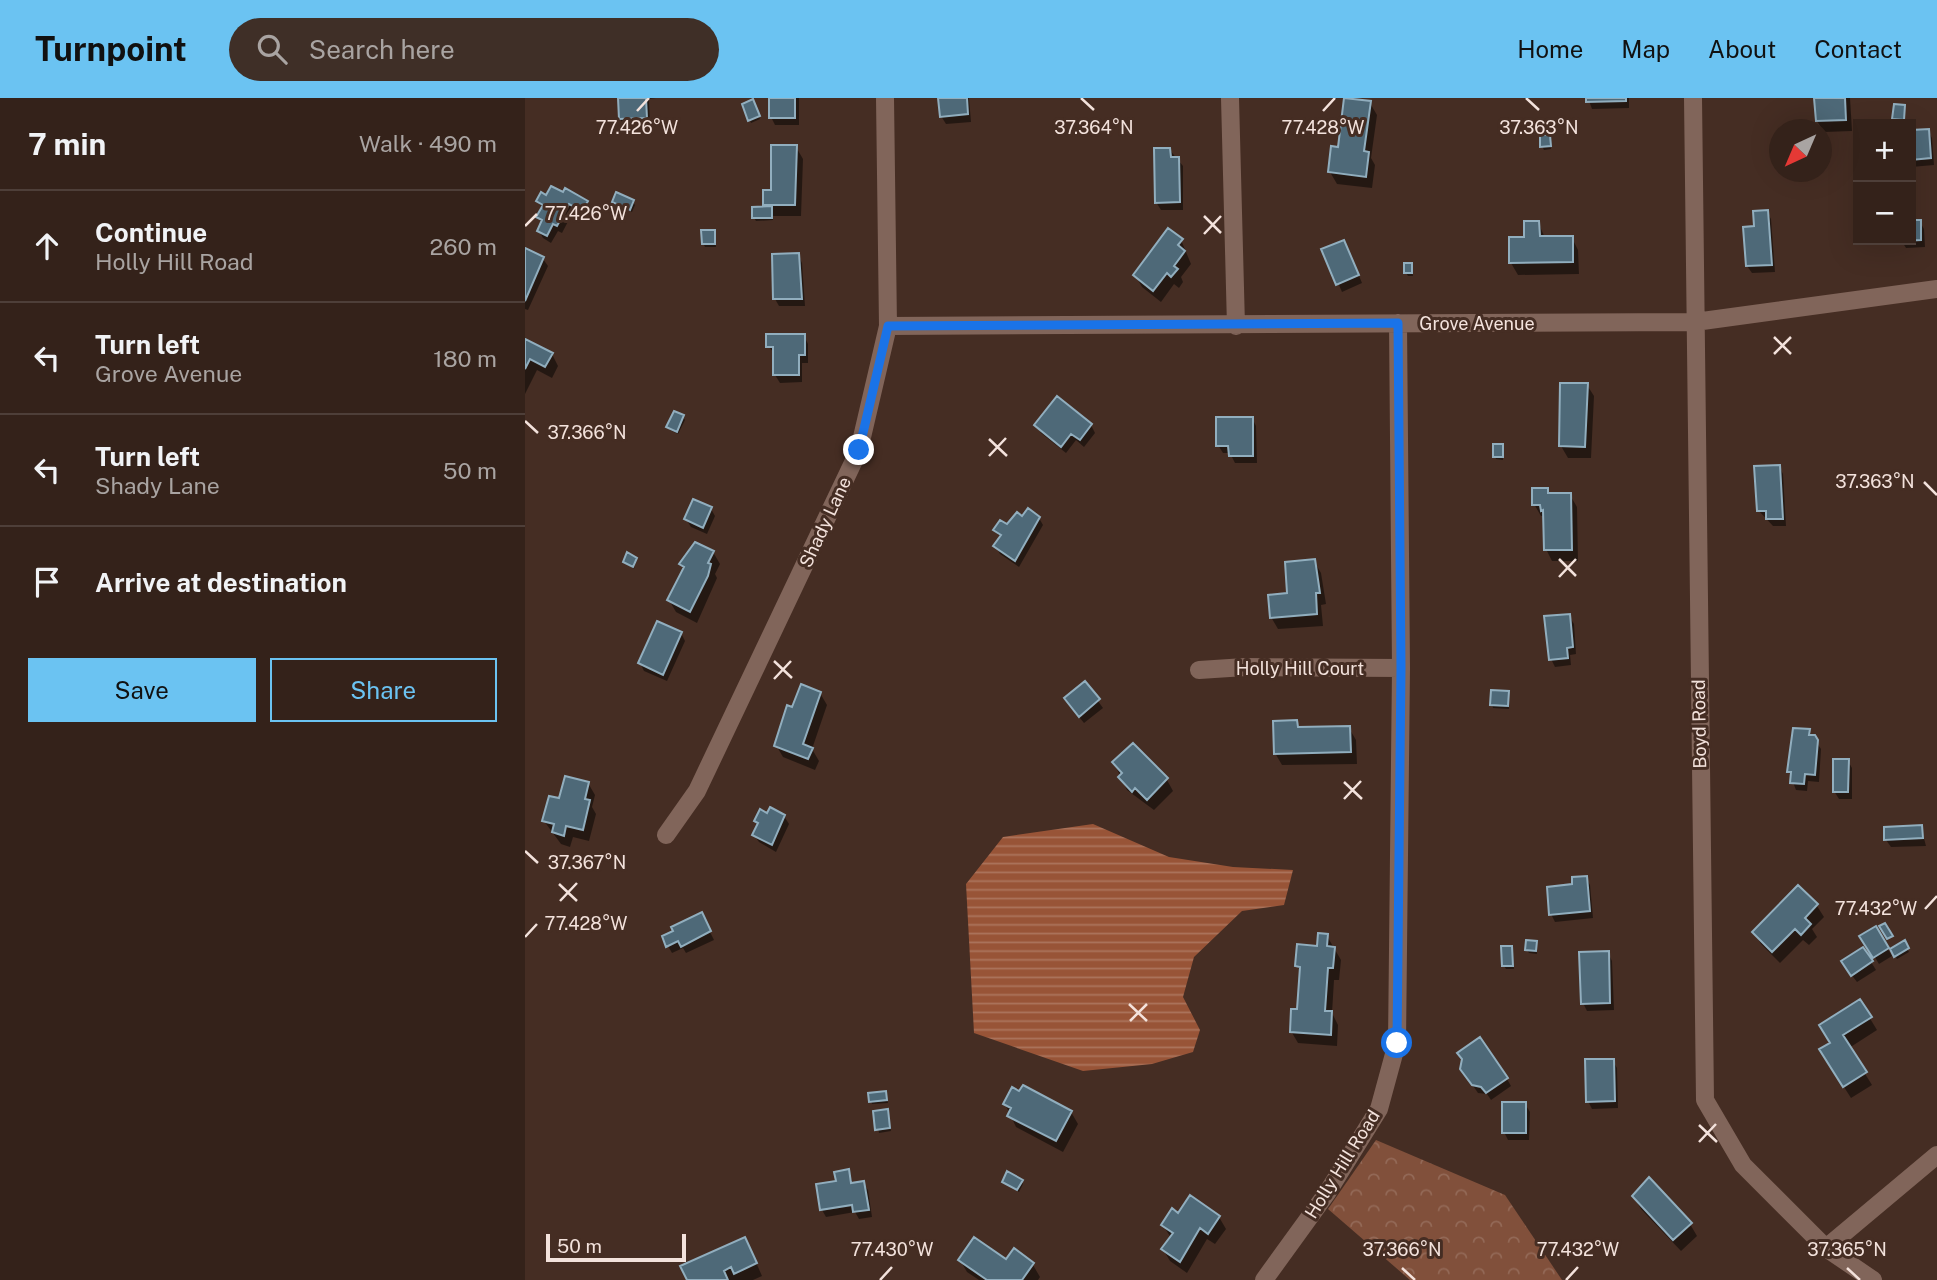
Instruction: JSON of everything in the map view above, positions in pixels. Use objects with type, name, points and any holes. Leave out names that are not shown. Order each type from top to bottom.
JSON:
[{"type":"street","name":"Shady Lane","points":[[666,835],[697,791],[859,450],[888,326],[885,98]]},
{"type":"street","points":[[1230,98],[1235,326]]},
{"type":"street","name":"Boyd Road","points":[[1693,98],[1705,1100],[1742,1165],[1826,1248],[1873,1280]]},
{"type":"street","name":"Grove Avenue","points":[[888,326],[1695,322],[1937,289]]},
{"type":"street","name":"Holly Hill Road","points":[[1264,1280],[1327,1193],[1379,1109],[1397,1043],[1401,668],[1398,323]]},
{"type":"street","name":"Holly Hill Court","points":[[1199,670],[1245,667],[1401,668]]},
{"type":"street","points":[[1826,1248],[1937,1155]]},
{"type":"green space","points":[[1376,1140],[1505,1195],[1562,1280],[1410,1280],[1328,1209]]},
{"type":"shaded area","points":[[1093,824],[1169,857],[1233,867],[1293,870],[1284,905],[1242,911],[1194,957],[1183,997],[1200,1030],[1193,1052],[1152,1064],[1083,1071],[974,1033],[966,884],[1003,837]]},
{"type":"building","points":[[618,98],[646,98],[647,118],[619,119]]},
{"type":"building","points":[[769,98],[795,98],[795,118],[769,118]]},
{"type":"building","points":[[938,98],[967,98],[968,114],[940,117]]},
{"type":"building","points":[[1344,98],[1371,101],[1364,151],[1369,152],[1366,177],[1328,172],[1331,146],[1338,147]]},
{"type":"building","points":[[1586,98],[1626,98],[1626,101],[1586,102]]},
{"type":"building","points":[[1814,98],[1845,98],[1846,120],[1816,119]]},
{"type":"building","points":[[753,99],[760,116],[748,121],[742,104]]},
{"type":"building","points":[[1894,104],[1905,105],[1904,119],[1892,119]]},
{"type":"building","points":[[1533,121],[1541,122],[1540,134],[1532,133]]},
{"type":"building","points":[[1929,129],[1931,158],[1916,160],[1916,130]]},
{"type":"building","points":[[1540,135],[1550,135],[1551,146],[1540,147]]},
{"type":"building","points":[[771,145],[797,145],[795,205],[763,205],[763,190],[771,190]]},
{"type":"building","points":[[1154,148],[1170,148],[1171,157],[1179,157],[1180,202],[1155,203]]},
{"type":"building","points":[[551,186],[563,192],[565,188],[588,201],[582,211],[569,204],[557,226],[553,224],[547,236],[537,231],[542,220],[536,217],[543,205],[536,201],[541,192],[546,195]]},
{"type":"building","points":[[616,192],[634,200],[630,210],[612,202]]},
{"type":"building","points":[[772,206],[772,218],[752,218],[752,207]]},
{"type":"building","points":[[1768,210],[1772,265],[1746,266],[1743,227],[1754,226],[1753,211]]},
{"type":"building","points":[[1916,220],[1921,220],[1921,240],[1916,240]]},
{"type":"building","points":[[1524,221],[1539,221],[1540,236],[1573,236],[1573,262],[1509,263],[1509,237],[1524,237]]},
{"type":"building","points":[[1168,228],[1183,239],[1178,245],[1185,251],[1174,266],[1178,269],[1171,277],[1167,273],[1153,291],[1133,275]]},
{"type":"building","points":[[701,230],[715,230],[715,244],[702,244]]},
{"type":"building","points":[[1344,240],[1359,275],[1336,285],[1321,249]]},
{"type":"building","points":[[525,248],[544,257],[525,301]]},
{"type":"building","points":[[799,253],[802,299],[773,299],[772,254]]},
{"type":"building","points":[[1404,263],[1412,263],[1412,273],[1404,273]]},
{"type":"building","points":[[766,334],[805,334],[805,355],[799,355],[799,375],[773,375],[773,347],[766,347]]},
{"type":"building","points":[[525,339],[553,353],[545,367],[530,359],[525,369]]},
{"type":"building","points":[[1560,383],[1588,383],[1585,447],[1559,446]]},
{"type":"building","points":[[1057,396],[1092,424],[1080,440],[1071,434],[1061,447],[1034,425]]},
{"type":"building","points":[[674,411],[684,415],[677,432],[666,427]]},
{"type":"building","points":[[1216,417],[1253,417],[1253,456],[1229,456],[1228,446],[1216,446]]},
{"type":"building","points":[[1493,444],[1503,444],[1503,457],[1493,457]]},
{"type":"building","points":[[1780,465],[1783,519],[1766,519],[1766,511],[1757,511],[1754,466]]},
{"type":"building","points":[[1532,488],[1548,488],[1548,493],[1571,493],[1572,550],[1544,550],[1543,510],[1541,511],[1540,505],[1532,505]]},
{"type":"building","points":[[693,499],[712,507],[703,528],[684,519]]},
{"type":"building","points":[[1028,508],[1040,517],[1015,561],[993,546],[1001,535],[993,530],[1000,520],[1007,524],[1017,512],[1022,516]]},
{"type":"building","points":[[695,542],[714,551],[708,563],[711,564],[708,576],[690,612],[667,600],[684,567],[679,564]]},
{"type":"building","points":[[627,552],[637,558],[633,567],[623,562]]},
{"type":"building","points":[[1315,559],[1320,593],[1316,593],[1317,614],[1270,618],[1268,595],[1287,593],[1285,562]]},
{"type":"building","points":[[1570,614],[1573,647],[1567,648],[1568,658],[1549,660],[1544,616]]},
{"type":"building","points":[[657,621],[682,632],[663,675],[638,663]]},
{"type":"building","points":[[1085,681],[1100,699],[1079,717],[1064,698]]},
{"type":"building","points":[[801,684],[821,692],[803,744],[813,748],[808,759],[774,746],[787,705],[792,707]]},
{"type":"building","points":[[1491,690],[1509,691],[1508,706],[1490,705]]},
{"type":"building","points":[[1297,720],[1298,727],[1350,726],[1351,752],[1274,754],[1273,721]]},
{"type":"building","points":[[1793,728],[1810,729],[1809,735],[1815,735],[1818,740],[1815,775],[1805,774],[1804,784],[1790,783],[1791,772],[1787,772]]},
{"type":"building","points":[[1133,743],[1168,778],[1147,800],[1135,788],[1132,792],[1118,777],[1122,773],[1112,762]]},
{"type":"building","points":[[1833,759],[1849,759],[1848,792],[1833,792]]},
{"type":"building","points":[[565,776],[589,782],[585,799],[590,800],[583,830],[566,826],[564,836],[552,832],[554,824],[542,821],[549,796],[559,798]]},
{"type":"building","points":[[770,807],[785,815],[772,845],[752,835],[758,823],[754,821],[760,809],[767,813]]},
{"type":"building","points":[[1922,825],[1923,838],[1884,840],[1884,827]]},
{"type":"building","points":[[1587,876],[1590,911],[1549,915],[1547,887],[1572,884],[1572,877]]},
{"type":"building","points":[[1798,885],[1818,904],[1805,918],[1811,924],[1801,935],[1795,929],[1772,952],[1752,932]]},
{"type":"building","points":[[702,912],[711,931],[681,947],[678,941],[666,947],[662,936],[673,931],[671,927]]},
{"type":"building","points":[[1885,923],[1893,936],[1887,939],[1879,926]]},
{"type":"building","points":[[1876,926],[1889,948],[1873,958],[1859,936]]},
{"type":"building","points":[[1318,933],[1328,934],[1327,946],[1335,947],[1333,968],[1328,968],[1325,1011],[1332,1011],[1331,1035],[1290,1032],[1291,1009],[1297,1009],[1300,967],[1295,966],[1297,944],[1317,946]]},
{"type":"building","points":[[1526,940],[1537,941],[1536,951],[1525,950]]},
{"type":"building","points":[[1905,940],[1909,948],[1894,957],[1890,949]]},
{"type":"building","points":[[1501,946],[1512,946],[1513,966],[1502,966]]},
{"type":"building","points":[[1863,947],[1873,961],[1851,976],[1841,961]]},
{"type":"building","points":[[1609,951],[1610,1003],[1581,1004],[1579,952]]},
{"type":"building","points":[[1860,999],[1872,1017],[1843,1035],[1867,1072],[1843,1087],[1819,1049],[1830,1043],[1819,1025]]},
{"type":"building","points":[[1480,1037],[1508,1078],[1486,1093],[1481,1087],[1472,1085],[1460,1069],[1462,1059],[1457,1053]]},
{"type":"building","points":[[1585,1059],[1614,1059],[1615,1101],[1586,1102]]},
{"type":"building","points":[[1023,1085],[1072,1111],[1056,1141],[1007,1116],[1011,1108],[1003,1104],[1012,1087],[1019,1091]]},
{"type":"building","points":[[886,1091],[887,1100],[869,1102],[868,1093]]},
{"type":"building","points":[[1502,1102],[1526,1102],[1526,1133],[1502,1133]]},
{"type":"building","points":[[888,1109],[890,1128],[875,1130],[873,1111]]},
{"type":"building","points":[[849,1169],[851,1183],[864,1181],[869,1210],[853,1212],[852,1205],[820,1210],[816,1184],[836,1181],[834,1172]]},
{"type":"building","points":[[1007,1171],[1023,1180],[1017,1190],[1002,1182]]},
{"type":"building","points":[[1649,1177],[1692,1223],[1673,1240],[1632,1196]]},
{"type":"building","points":[[1190,1195],[1220,1216],[1208,1234],[1200,1228],[1180,1262],[1161,1249],[1173,1233],[1161,1225],[1172,1208],[1178,1213]]},
{"type":"building","points":[[745,1237],[757,1263],[734,1274],[731,1267],[724,1271],[728,1280],[687,1280],[680,1266]]},
{"type":"building","points":[[974,1237],[1006,1259],[1014,1248],[1034,1263],[1022,1280],[987,1280],[958,1260]]},
{"type":"route","points":[[859,450],[888,326],[1398,323],[1401,668],[1397,1043]]}]
